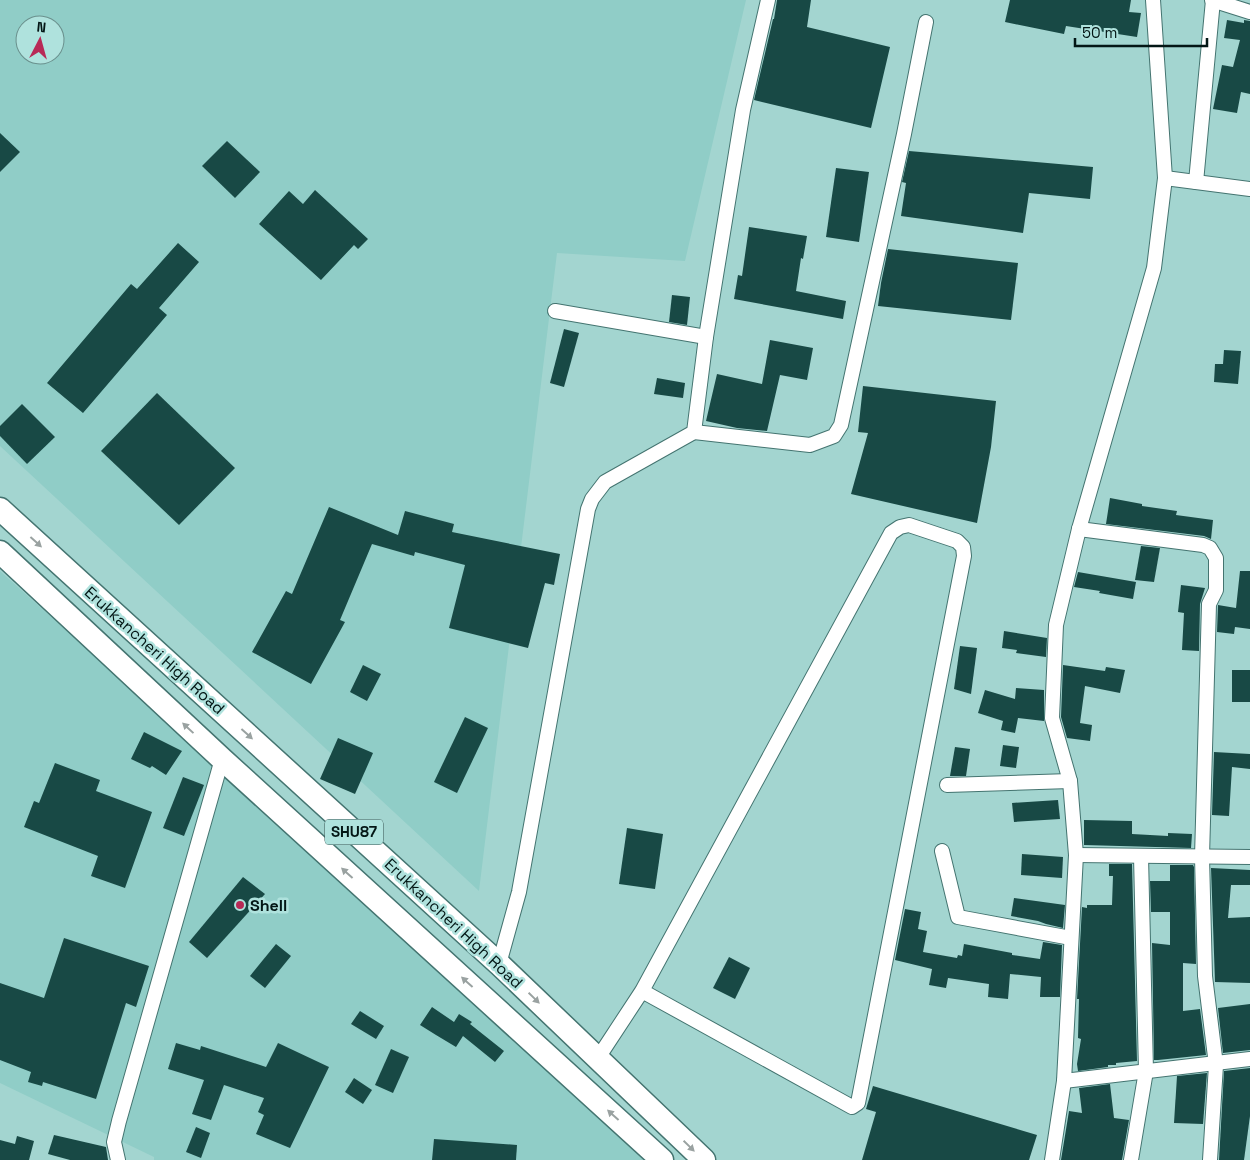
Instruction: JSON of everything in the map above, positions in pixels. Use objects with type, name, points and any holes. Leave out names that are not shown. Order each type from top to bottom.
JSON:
[{"type":"main road","name":"Erukkancheri High Road","points":[[0,509],[499,964],[704,1160]]},
{"type":"main road","name":"SHU87","points":[[0,552],[222,759],[662,1160]]},
{"type":"main road","points":[[642,1142],[664,1122]]},
{"type":"street","points":[[694,432],[706,336],[743,110],[768,0]]},
{"type":"street","points":[[1052,1160],[1064,1081],[1076,855],[1070,781],[1052,718],[1056,625],[1079,529],[1154,268],[1165,178],[1153,0]]},
{"type":"street","points":[[1196,182],[1212,0],[1250,12]]},
{"type":"street","points":[[499,964],[519,892],[588,510],[592,499],[604,482],[694,432],[810,445],[834,436],[841,425],[904,134],[926,22]]},
{"type":"street","points":[[1165,178],[1250,190]]},
{"type":"street","points":[[555,311],[706,336]]},
{"type":"street","points":[[598,1058],[642,991],[891,533],[900,527],[909,525],[957,541],[963,547],[964,556],[858,1103],[852,1107],[642,991]]},
{"type":"street","points":[[1079,529],[1203,545],[1210,548],[1216,558],[1216,590],[1208,604],[1202,856],[1205,976],[1216,1064],[1210,1160]]},
{"type":"street","points":[[118,1160],[114,1142],[119,1121],[222,759]]},
{"type":"street","points":[[947,785],[1070,781]]},
{"type":"street","points":[[942,851],[958,917],[1071,938]]},
{"type":"street","points":[[1076,855],[1250,857]]},
{"type":"street","points":[[1132,1160],[1146,1071],[1141,856]]},
{"type":"street","points":[[1064,1081],[1250,1059]]},
{"type":"shaded area","points":[[0,0],[746,0],[685,261],[557,253],[479,891],[0,446]]},
{"type":"shaded area","points":[[0,571],[655,1160],[154,1160],[154,1157],[0,1083]]},
{"type":"building","points":[[777,0],[811,0],[807,27],[890,47],[871,128],[754,100]]},
{"type":"building","points":[[1010,0],[1131,0],[1129,12],[1141,13],[1137,37],[1066,26],[1064,34],[1005,22]]},
{"type":"building","points":[[1227,20],[1244,23],[1244,20],[1250,21],[1250,94],[1241,92],[1237,113],[1213,109],[1222,65],[1233,67],[1240,40],[1224,38]]},
{"type":"building","points":[[0,133],[20,152],[0,172]]},
{"type":"building","points":[[227,141],[260,172],[235,198],[202,166]]},
{"type":"building","points":[[909,151],[1093,167],[1090,199],[1029,193],[1023,233],[901,216],[906,183],[902,182]]},
{"type":"building","points":[[836,168],[869,172],[859,242],[826,237]]},
{"type":"building","points":[[315,190],[368,239],[358,249],[354,245],[321,280],[259,224],[289,191],[303,204]]},
{"type":"building","points":[[749,227],[807,236],[803,259],[801,258],[796,291],[846,301],[843,319],[734,299],[738,275],[742,276]]},
{"type":"building","points":[[178,243],[199,262],[159,308],[167,315],[83,413],[47,383],[131,284],[137,289]]},
{"type":"building","points":[[888,249],[1018,263],[1011,320],[878,306]]},
{"type":"building","points":[[672,295],[690,297],[687,325],[669,322]]},
{"type":"building","points":[[564,329],[579,333],[564,387],[550,383]]},
{"type":"building","points":[[770,340],[813,348],[807,380],[780,375],[767,431],[737,428],[706,421],[717,374],[762,384]]},
{"type":"building","points":[[1224,350],[1241,351],[1238,384],[1214,382],[1215,364],[1223,364]]},
{"type":"building","points":[[657,378],[685,383],[683,398],[654,394]]},
{"type":"building","points":[[863,386],[996,401],[991,447],[977,523],[851,494],[868,433],[858,432]]},
{"type":"building","points":[[157,393],[235,468],[179,525],[101,451]]},
{"type":"building","points":[[22,404],[55,437],[27,464],[0,436],[0,426]]},
{"type":"building","points":[[1110,498],[1142,504],[1142,506],[1177,511],[1176,515],[1213,520],[1211,539],[1204,536],[1106,524]]},
{"type":"building","points":[[329,507],[398,535],[405,511],[454,524],[452,532],[560,554],[554,585],[545,583],[528,648],[449,628],[465,565],[415,552],[414,556],[372,544],[340,620],[345,622],[311,684],[252,652],[286,591],[292,594]]},
{"type":"building","points":[[1141,546],[1160,548],[1154,582],[1135,580]]},
{"type":"building","points":[[1240,571],[1250,571],[1250,629],[1235,627],[1234,634],[1217,632],[1218,605],[1236,608]]},
{"type":"building","points":[[1078,572],[1136,582],[1133,599],[1074,587]]},
{"type":"building","points":[[1181,585],[1205,588],[1200,604],[1199,651],[1182,650],[1184,613],[1178,612]]},
{"type":"building","points":[[1004,631],[1047,638],[1046,657],[1016,653],[1017,650],[1002,648]]},
{"type":"building","points":[[960,646],[977,648],[971,694],[954,689]]},
{"type":"building","points":[[363,665],[381,674],[367,701],[350,692]]},
{"type":"building","points":[[1063,665],[1105,671],[1106,667],[1125,670],[1120,693],[1085,686],[1080,723],[1092,725],[1090,741],[1067,738],[1061,717]]},
{"type":"building","points":[[1232,670],[1250,670],[1250,702],[1232,702]]},
{"type":"building","points":[[1016,688],[1044,690],[1044,721],[1018,718],[1015,733],[1001,730],[1003,721],[978,713],[985,690],[1015,699]]},
{"type":"building","points":[[465,717],[488,728],[457,793],[434,782]]},
{"type":"building","points":[[144,732],[182,751],[166,775],[152,766],[150,768],[131,759]]},
{"type":"building","points":[[338,738],[373,753],[355,794],[320,779]]},
{"type":"building","points":[[1003,745],[1019,747],[1016,768],[1000,766]]},
{"type":"building","points":[[955,747],[970,749],[966,776],[950,776]]},
{"type":"building","points":[[1214,752],[1250,754],[1250,769],[1232,767],[1229,816],[1212,815]]},
{"type":"building","points":[[55,763],[100,780],[96,791],[152,812],[125,888],[91,876],[98,856],[24,827],[34,801],[39,803]]},
{"type":"building","points":[[183,777],[204,785],[184,836],[163,828]]},
{"type":"building","points":[[1058,800],[1060,819],[1014,822],[1012,803]]},
{"type":"building","points":[[1084,820],[1132,821],[1132,834],[1168,836],[1168,833],[1192,834],[1191,848],[1084,845]]},
{"type":"building","points":[[627,828],[663,834],[655,889],[619,884]]},
{"type":"building","points":[[1022,854],[1063,857],[1062,878],[1021,875]]},
{"type":"building","points":[[1109,864],[1132,864],[1137,1061],[1116,1063],[1116,1065],[1108,1065],[1108,1067],[1078,1071],[1077,1064],[1081,1039],[1078,1038],[1079,999],[1077,999],[1082,907],[1087,908],[1087,905],[1112,905],[1113,876],[1109,876]]},
{"type":"building","points":[[1170,865],[1193,865],[1194,867],[1196,964],[1183,963],[1183,1011],[1200,1009],[1206,1055],[1154,1060],[1152,943],[1170,945],[1170,912],[1151,912],[1150,881],[1170,881]]},
{"type":"building","points":[[1211,868],[1250,870],[1250,885],[1231,885],[1228,918],[1250,917],[1250,983],[1215,982]]},
{"type":"building","points":[[243,877],[265,894],[207,958],[189,942]]},
{"type":"building","points":[[1014,898],[1065,905],[1063,928],[1011,916]]},
{"type":"building","points":[[905,909],[921,912],[918,929],[927,931],[923,952],[957,958],[958,955],[962,956],[964,944],[1040,959],[1043,942],[1062,945],[1060,997],[1040,997],[1041,977],[1010,974],[1008,999],[988,997],[989,984],[948,978],[946,988],[929,985],[932,969],[895,960]]},
{"type":"building","points":[[64,938],[149,966],[136,1007],[126,1003],[96,1099],[43,1082],[42,1086],[28,1082],[31,1072],[0,1060],[0,983],[44,998]]},
{"type":"building","points":[[276,944],[291,956],[265,988],[250,976]]},
{"type":"building","points":[[729,957],[750,968],[735,999],[713,988]]},
{"type":"building","points":[[1250,1004],[1250,1050],[1223,1053],[1218,1008]]},
{"type":"building","points":[[432,1007],[454,1022],[459,1014],[472,1022],[470,1024],[504,1051],[495,1062],[463,1036],[456,1047],[436,1035],[420,1025]]},
{"type":"building","points":[[360,1011],[384,1026],[376,1039],[351,1024]]},
{"type":"building","points":[[176,1043],[200,1050],[201,1046],[266,1067],[278,1043],[329,1067],[290,1148],[256,1134],[264,1115],[258,1112],[264,1098],[224,1085],[211,1120],[192,1114],[204,1080],[168,1069]]},
{"type":"building","points":[[391,1049],[409,1057],[393,1093],[375,1085]]},
{"type":"building","points":[[1250,1068],[1250,1116],[1244,1160],[1219,1160],[1224,1071]]},
{"type":"building","points":[[1207,1073],[1203,1124],[1174,1123],[1177,1076]]},
{"type":"building","points":[[354,1078],[372,1090],[363,1104],[345,1092]]},
{"type":"building","points":[[1110,1084],[1114,1118],[1129,1120],[1122,1160],[1061,1160],[1069,1111],[1082,1113],[1079,1088]]},
{"type":"building","points":[[873,1086],[1037,1135],[1029,1160],[862,1160],[876,1112],[866,1109]]},
{"type":"building","points":[[196,1127],[210,1133],[201,1158],[186,1152]]},
{"type":"building","points":[[54,1135],[106,1147],[108,1160],[70,1160],[48,1154]]},
{"type":"building","points":[[17,1136],[34,1141],[29,1160],[0,1160],[0,1140],[15,1144]]},
{"type":"building","points":[[434,1139],[517,1145],[516,1160],[432,1160]]},
{"type":"place","name":"Shell","points":[[240,905]]}]
